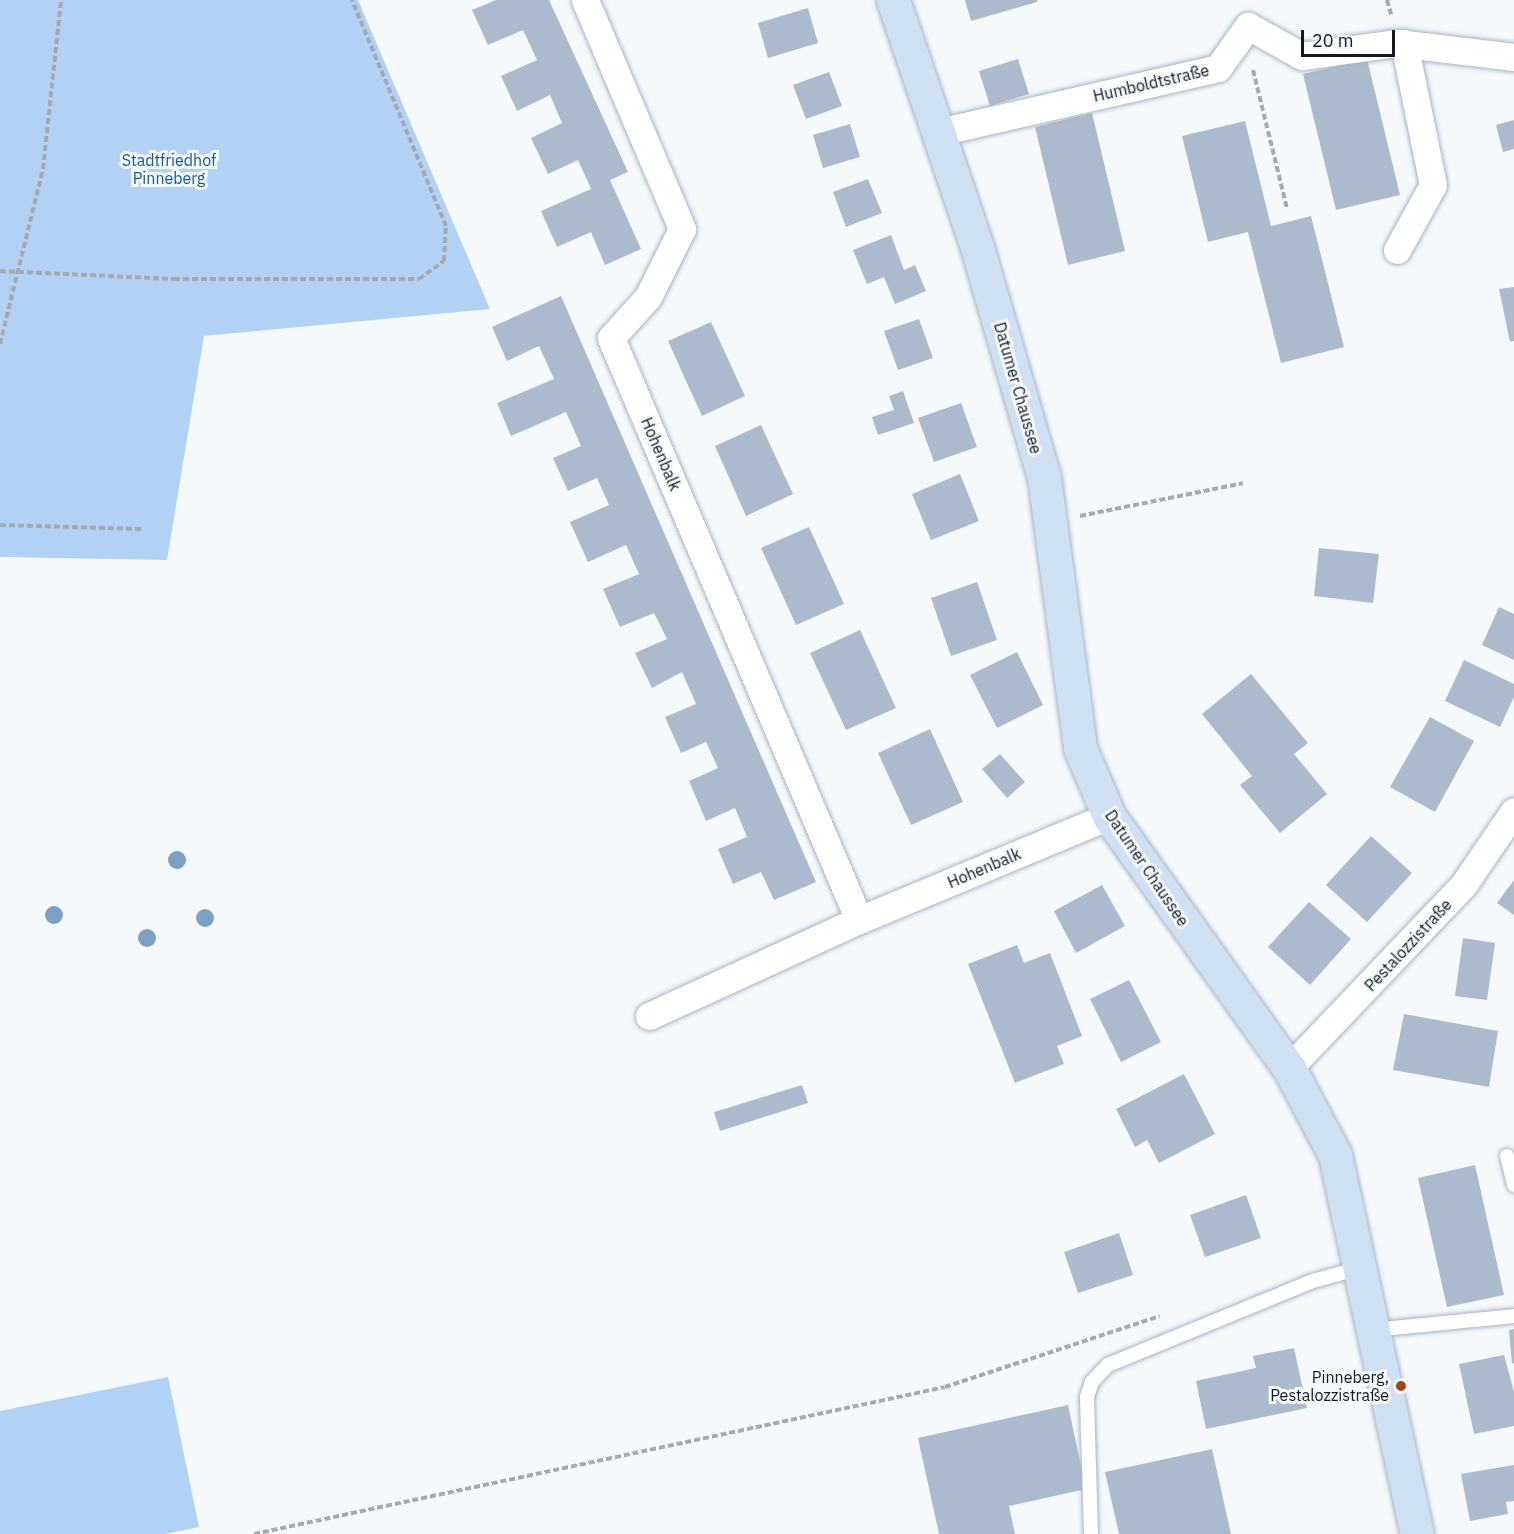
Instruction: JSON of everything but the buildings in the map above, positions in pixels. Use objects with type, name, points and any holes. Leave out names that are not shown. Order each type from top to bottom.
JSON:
[{"type":"street","name":"Hohenbalk","points":[[585,0],[682,229],[648,297],[611,338],[859,920]]},
{"type":"street","name":"Datumer Chaussee","points":[[893,0],[939,132],[1044,477],[1080,748],[1109,816],[1289,1068],[1335,1155],[1370,1330],[1417,1534]]},
{"type":"street","name":"Humboldtstraße","points":[[939,132],[1218,68],[1248,26]]},
{"type":"street","points":[[1248,26],[1302,56],[1404,43],[1514,57]]},
{"type":"street","points":[[1398,250],[1433,185],[1404,43]]},
{"type":"street","name":"Pestalozzistraße","points":[[1289,1068],[1464,884],[1514,811]]},
{"type":"street","name":"Hohenbalk","points":[[649,1016],[859,920],[1109,816]]},
{"type":"lane","points":[[1507,1156],[1514,1185]]},
{"type":"lane","points":[[1091,1534],[1087,1397],[1092,1382],[1108,1365],[1313,1281],[1357,1269]]},
{"type":"lane","points":[[1370,1330],[1514,1316]]},
{"type":"path","points":[[0,344],[43,169],[61,0]]},
{"type":"path","points":[[0,271],[174,279],[419,279],[444,261],[446,226],[352,0]]},
{"type":"path","points":[[1248,26],[1254,78],[1287,208]]},
{"type":"path","points":[[1050,521],[1243,483]]},
{"type":"path","points":[[0,525],[142,529]]},
{"type":"path","points":[[254,1534],[945,1387],[1171,1313]]},
{"type":"green space","name":"Stadtfriedhof Pinneberg","points":[[0,0],[358,0],[490,309],[204,336],[167,560],[0,557]]},
{"type":"green space","points":[[168,1377],[199,1527],[165,1534],[0,1534],[0,1411]]},
{"type":"place","name":"Pinneberg, Pestalozzistraße","points":[[1401,1386]]}]
